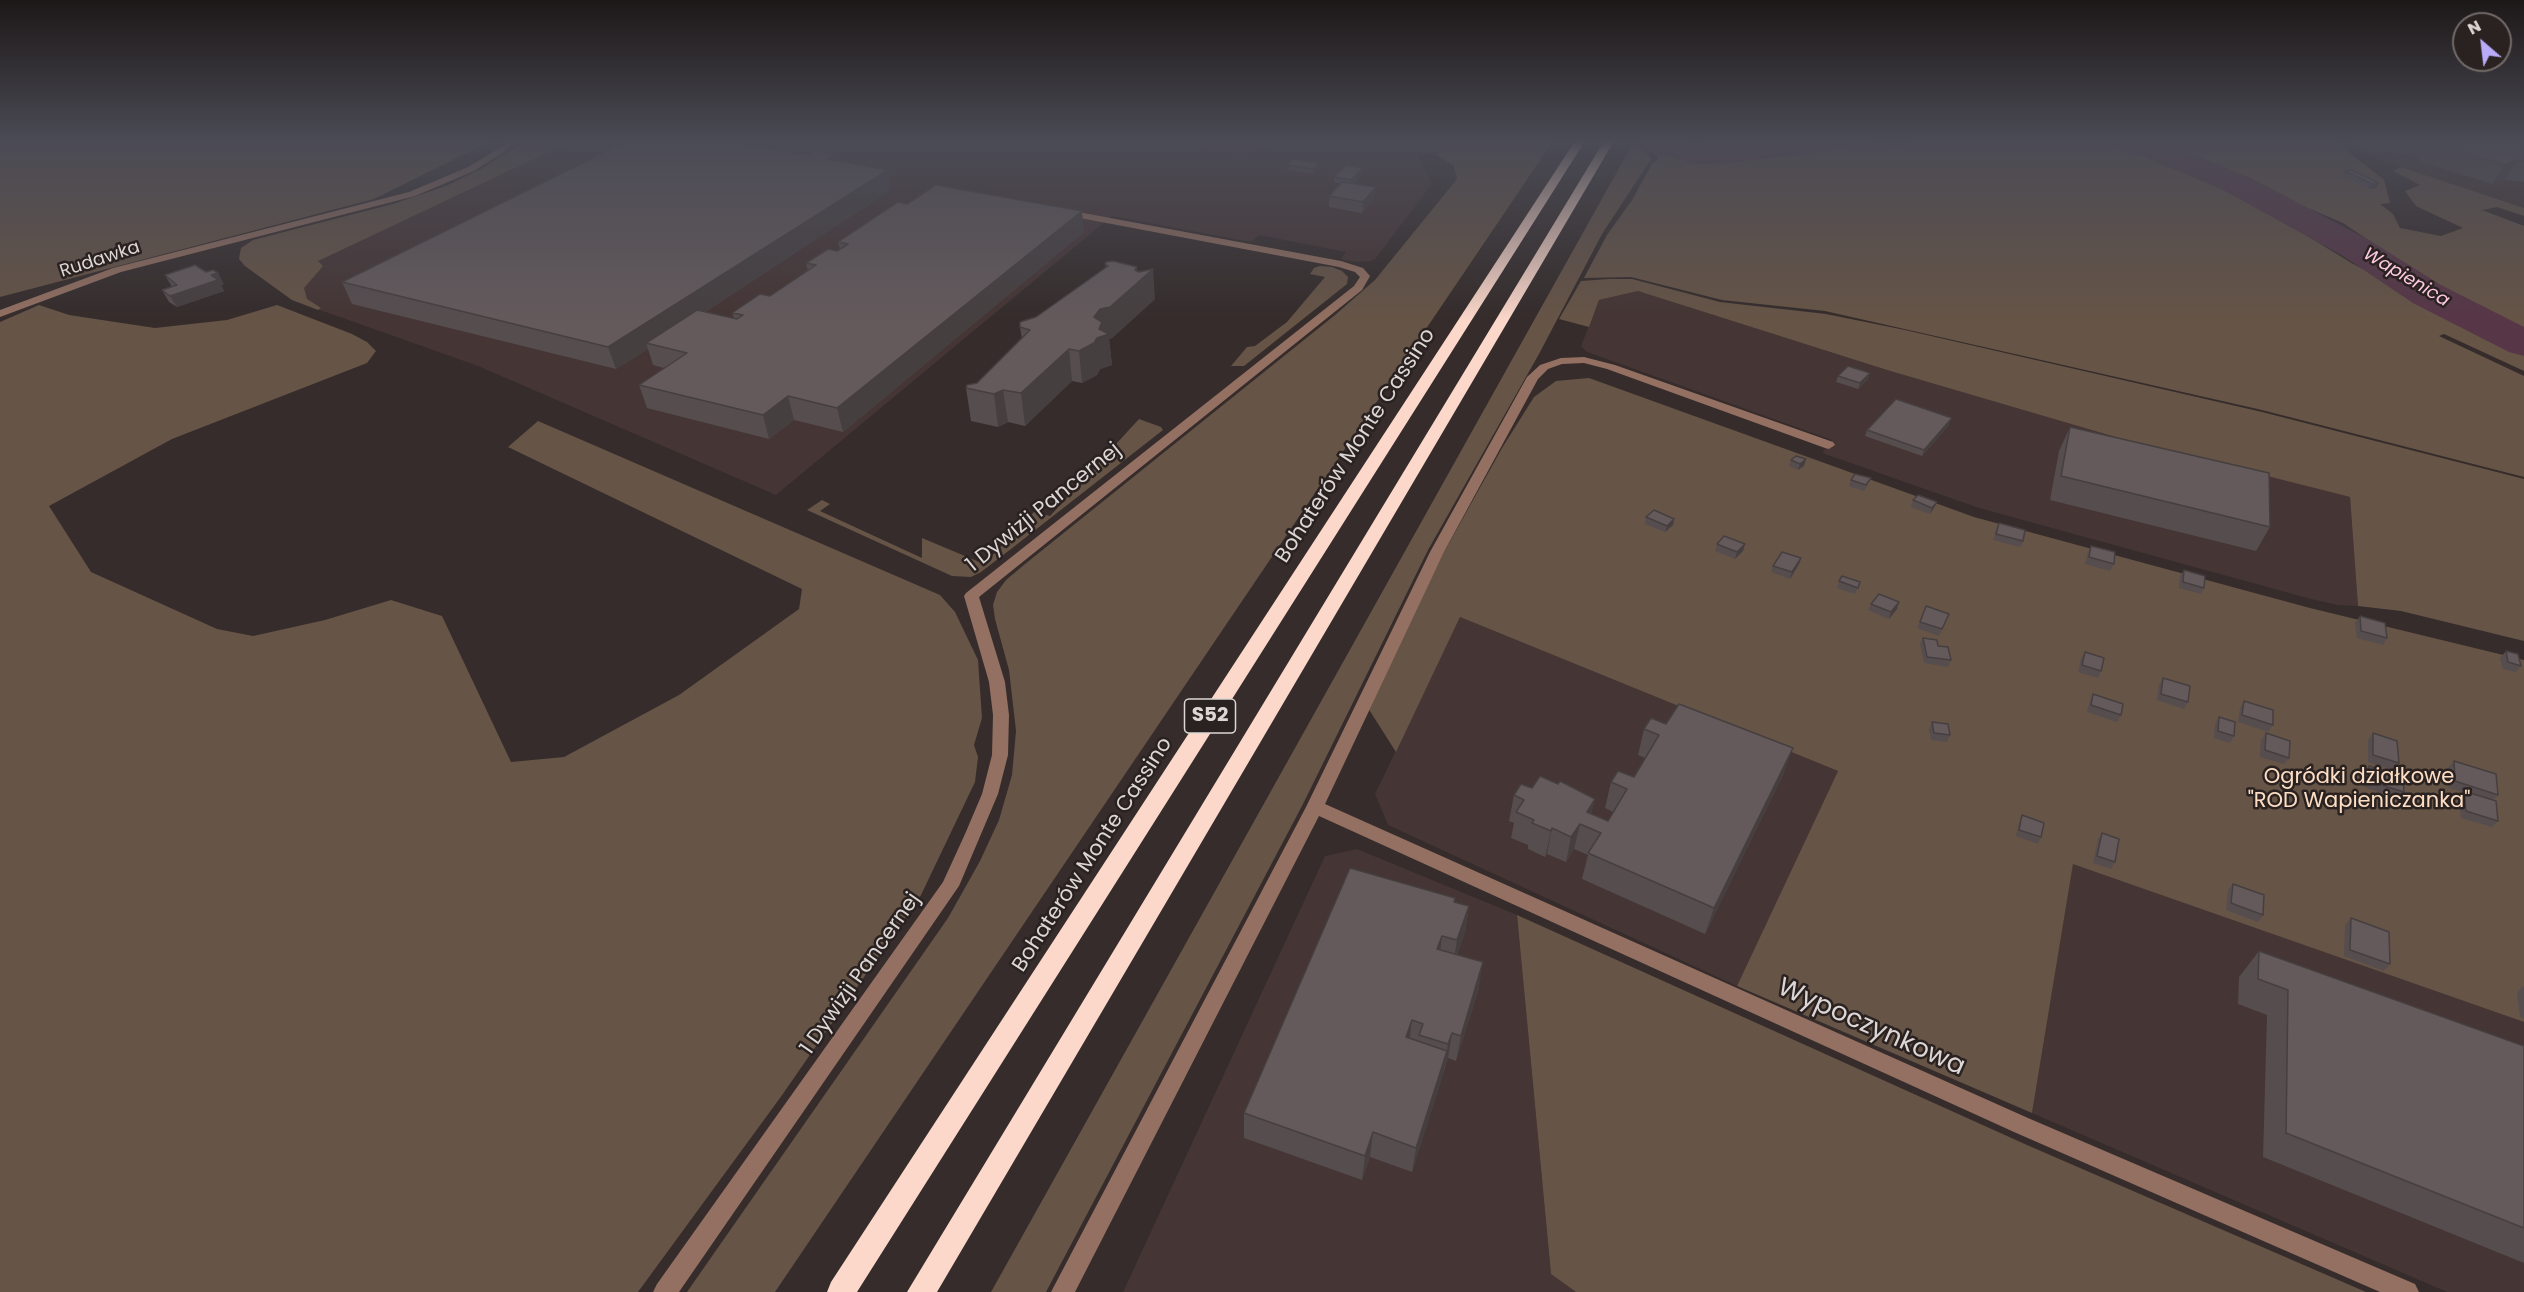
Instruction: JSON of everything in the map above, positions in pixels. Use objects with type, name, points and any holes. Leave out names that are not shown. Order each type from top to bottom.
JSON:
[{"type":"highway","name":"Bohaterów Monte Cassino","points":[[841,1292],[1541,201]]},
{"type":"highway","name":"S52","points":[[921,1292],[1573,201]]},
{"type":"street","name":"Rudawka","points":[[0,314],[72,285],[117,270],[384,201]]},
{"type":"street","name":"1 Dywizji Pancernej","points":[[665,1292],[950,886],[974,834],[990,794],[1000,755],[1001,715],[998,682],[971,596],[1364,280],[1365,276],[1359,270],[1341,264],[1056,211]]},
{"type":"street","points":[[1063,1292],[1315,807],[1437,552],[1533,377],[1544,367],[1561,361],[1584,360],[1611,367],[1828,445]]},
{"type":"street","name":"Wypoczynkowa","points":[[1315,807],[2021,1125],[2407,1292]]},
{"type":"shaded area","points":[[401,201],[1419,201],[1375,259],[1357,262],[1341,259],[1346,252],[1259,235],[1251,242],[1112,216],[776,495],[478,366],[292,300],[245,266],[239,259],[241,248],[253,240]]},
{"type":"shaded area","points":[[2504,201],[2524,201],[2524,208]]},
{"type":"shaded area","points":[[1638,291],[1887,370],[2129,441],[2350,497],[2358,606],[2338,605],[2311,599],[1979,508],[1822,453],[1832,440],[1587,352],[1581,346],[1599,300]]},
{"type":"shaded area","points":[[1460,617],[1838,771],[1737,986],[1388,825],[1375,794]]},
{"type":"shaded area","points":[[1357,849],[1517,915],[1551,1274],[1576,1292],[1123,1292],[1325,856]]},
{"type":"shaded area","points":[[2073,863],[2524,1022],[2524,1292],[2447,1292],[2032,1113]]},
{"type":"green space","points":[[0,201],[365,201],[0,297]]},
{"type":"green space","points":[[401,201],[444,201],[318,261],[323,266],[304,288],[307,299],[321,308],[318,310],[292,300],[245,266],[239,259],[241,248],[253,240]]},
{"type":"green space","points":[[1439,201],[1512,201],[775,1292],[687,1292],[948,918],[980,861],[999,820],[1012,775],[1016,731],[1009,670],[993,605],[997,592],[1006,580],[1025,564],[1335,315],[1375,280]]},
{"type":"green space","points":[[1601,201],[1623,201],[1602,234],[1539,354],[1428,550],[1303,804],[1046,1292],[991,1292]]},
{"type":"green space","points":[[1631,201],[2251,201],[2353,264],[2524,350],[2524,371],[2444,334],[2439,336],[2524,376],[2524,477],[2262,410],[1825,311],[1722,300],[1631,277],[1584,278],[1607,235]]},
{"type":"green space","points":[[2292,201],[2390,201],[2380,204],[2393,214],[2400,228],[2441,236],[2463,228],[2416,206],[2413,201],[2504,201],[2524,208],[2524,216],[2497,207],[2482,210],[2524,226],[2524,337],[2468,307],[2343,223]]},
{"type":"green space","points":[[1320,266],[1342,271],[1348,277],[1347,284],[1244,366],[1231,366],[1247,347],[1255,346],[1287,322],[1325,277],[1310,274],[1314,268]]},
{"type":"green space","points":[[1632,279],[1720,302],[1826,314],[1905,330],[2262,412],[2524,479],[2524,641],[2401,611],[2358,606],[2350,497],[2129,441],[1887,370],[1638,291],[1599,300],[1589,327],[1559,319],[1581,281]]},
{"type":"green space","points":[[39,305],[69,315],[155,328],[227,320],[277,305],[367,342],[376,351],[367,363],[172,439],[49,506],[91,572],[217,629],[253,636],[325,620],[391,600],[442,616],[511,762],[564,757],[679,695],[799,609],[802,589],[508,447],[538,421],[940,595],[955,612],[978,660],[982,718],[974,745],[978,757],[975,782],[921,895],[780,1098],[638,1292],[0,1292],[0,322]]},
{"type":"green space","name":"Ogródki działkowe \"ROD Wapieniczanka\"","points":[[1589,378],[1974,517],[2310,608],[2524,660],[2524,1022],[2073,864],[2032,1113],[1737,986],[1838,771],[1460,617],[1396,752],[1368,708],[1443,554],[1502,448],[1534,397],[1556,381]]},
{"type":"green space","points":[[1139,419],[1161,427],[1163,430],[981,572],[971,577],[952,576],[807,510],[822,500],[830,504],[820,511],[922,558],[922,538],[984,564],[1034,512],[1050,516]]},
{"type":"green space","points":[[1517,915],[2027,1145],[2366,1292],[1576,1292],[1551,1274]]},
{"type":"building","points":[[505,201],[838,201],[608,347],[342,282]]},
{"type":"building","points":[[911,201],[1027,201],[1082,211],[837,408],[788,396],[763,415],[639,385],[687,353],[646,343],[697,310],[737,319],[743,315],[732,313],[760,294],[770,296],[816,265],[806,263],[828,249],[837,251],[848,244],[838,242],[898,202],[907,204]]},
{"type":"building","points":[[1113,261],[1137,267],[1135,270],[1139,272],[1153,269],[1110,307],[1100,309],[1094,317],[1102,322],[1099,329],[1109,334],[1097,338],[1094,343],[1079,351],[1069,349],[1021,393],[1003,390],[994,394],[966,388],[967,385],[977,383],[1030,330],[1020,327],[1020,322],[1036,317],[1108,266],[1106,262]]},
{"type":"building","points":[[195,265],[206,272],[213,270],[218,273],[211,275],[218,280],[170,296],[162,290],[177,285],[165,275]]},
{"type":"building","points":[[1848,366],[1870,373],[1860,383],[1838,376]]},
{"type":"building","points":[[1896,399],[1952,418],[1924,450],[1867,430]]},
{"type":"building","points":[[2070,427],[2269,473],[2270,527],[2061,476]]},
{"type":"building","points":[[1796,456],[1806,459],[1800,464],[1791,460]]},
{"type":"building","points":[[1855,474],[1871,478],[1866,485],[1851,480]]},
{"type":"building","points":[[1918,495],[1937,502],[1932,508],[1913,500]]},
{"type":"building","points":[[1654,510],[1674,519],[1667,526],[1646,517]]},
{"type":"building","points":[[1999,523],[2025,530],[2023,541],[1996,534]]},
{"type":"building","points":[[1724,536],[1745,544],[1737,552],[1717,544]]},
{"type":"building","points":[[2091,546],[2115,552],[2114,564],[2089,557]]},
{"type":"building","points":[[1782,552],[1801,558],[1792,572],[1773,566]]},
{"type":"building","points":[[2184,570],[2205,576],[2204,588],[2183,582]]},
{"type":"building","points":[[1842,576],[1860,582],[1858,588],[1839,581]]},
{"type":"building","points":[[1879,594],[1899,602],[1891,612],[1871,604]]},
{"type":"building","points":[[1926,606],[1949,614],[1942,629],[1920,622]]},
{"type":"building","points":[[2360,616],[2385,623],[2387,638],[2361,631]]},
{"type":"building","points":[[1923,638],[1937,640],[1938,646],[1948,647],[1951,660],[1927,657]]},
{"type":"building","points":[[2506,651],[2518,654],[2521,666],[2508,662]]},
{"type":"building","points":[[2085,652],[2104,658],[2101,671],[2082,665]]},
{"type":"building","points":[[2163,678],[2190,686],[2188,702],[2161,694]]},
{"type":"building","points":[[2093,694],[2123,704],[2121,715],[2091,705]]},
{"type":"building","points":[[2244,701],[2273,710],[2273,725],[2242,715]]},
{"type":"building","points":[[1679,704],[1793,748],[1714,908],[1588,853],[1601,833],[1580,824],[1571,837],[1552,828],[1551,831],[1532,823],[1534,820],[1516,812],[1524,800],[1514,795],[1521,784],[1532,788],[1540,776],[1558,784],[1560,781],[1595,799],[1587,812],[1608,821],[1627,789],[1611,782],[1618,771],[1634,777],[1659,735],[1644,729],[1651,718],[1666,724]]},
{"type":"building","points":[[2219,717],[2235,722],[2234,736],[2218,731]]},
{"type":"building","points":[[1932,722],[1948,724],[1950,735],[1934,733]]},
{"type":"building","points":[[2266,733],[2290,741],[2289,758],[2265,750]]},
{"type":"building","points":[[2373,733],[2397,741],[2399,763],[2373,755]]},
{"type":"building","points":[[2454,761],[2496,774],[2498,795],[2455,781]]},
{"type":"building","points":[[2369,766],[2403,777],[2404,792],[2369,781]]},
{"type":"building","points":[[2464,791],[2496,801],[2498,821],[2466,811]]},
{"type":"building","points":[[2022,815],[2044,823],[2041,837],[2019,830]]},
{"type":"building","points":[[2102,833],[2119,839],[2115,862],[2097,856]]},
{"type":"building","points":[[1350,868],[1455,898],[1454,902],[1469,906],[1457,940],[1442,936],[1437,949],[1483,962],[1461,1036],[1452,1033],[1448,1044],[1419,1035],[1423,1024],[1412,1020],[1406,1037],[1447,1051],[1416,1148],[1373,1132],[1365,1156],[1244,1113]]},
{"type":"building","points":[[2233,884],[2264,895],[2263,915],[2231,903]]},
{"type":"building","points":[[2351,918],[2389,932],[2390,964],[2350,950]]},
{"type":"building","points":[[2259,951],[2524,1046],[2524,1228],[2286,1133],[2288,990],[2258,979]]},
{"type":"waterway","name":"Wapienica","points":[[2269,201],[2356,248],[2427,294],[2524,343]]}]
